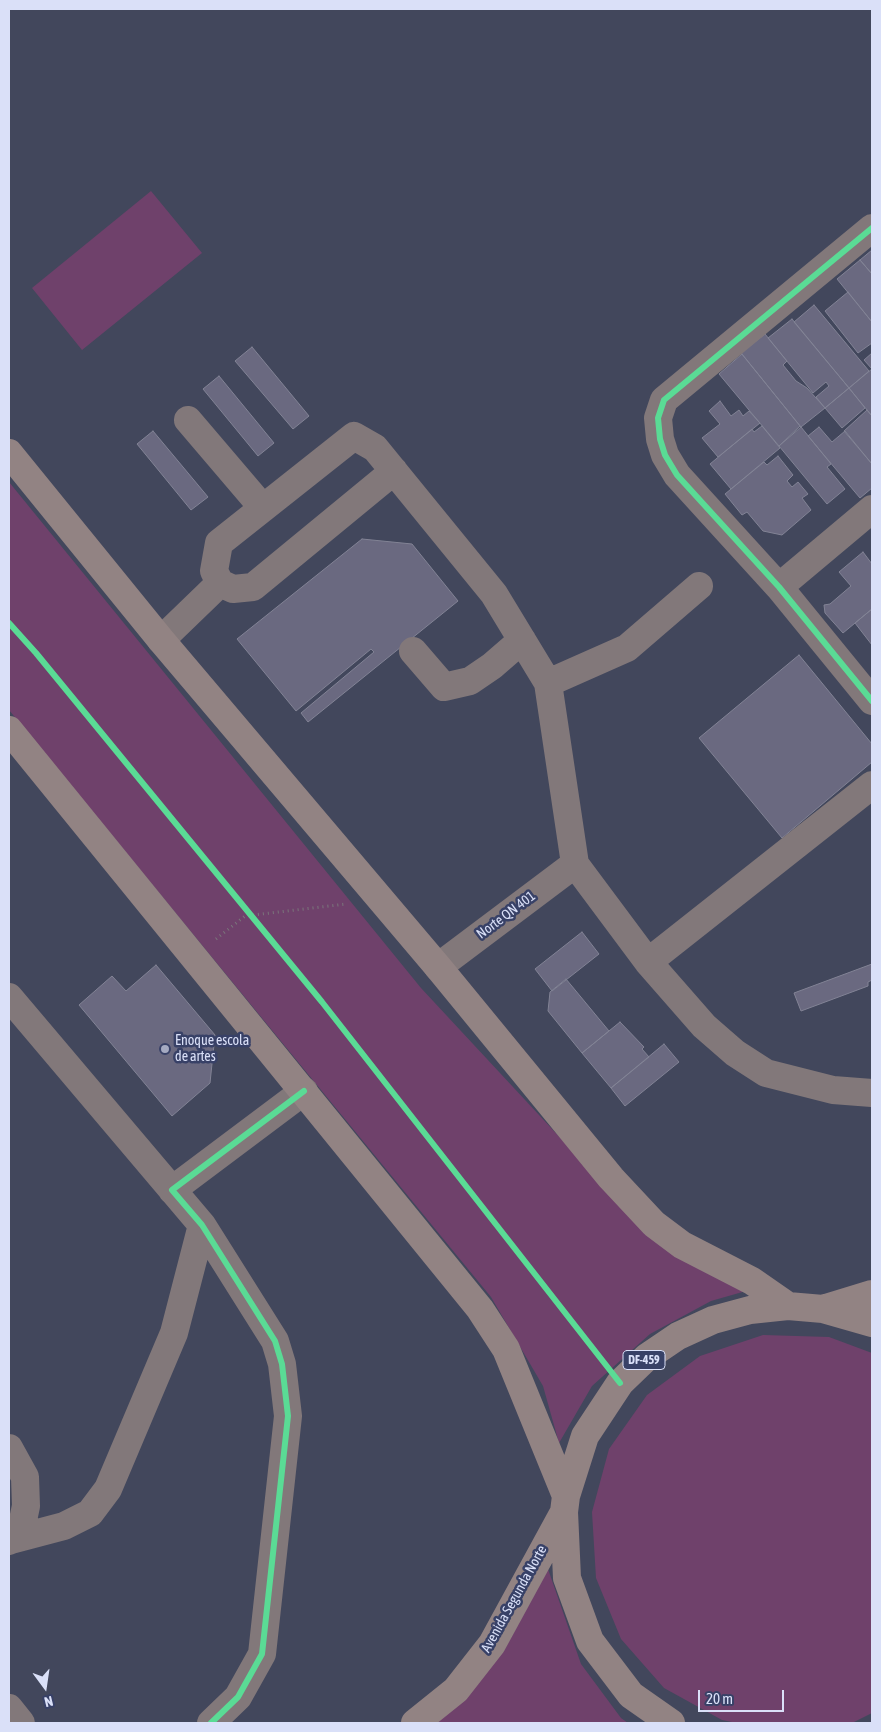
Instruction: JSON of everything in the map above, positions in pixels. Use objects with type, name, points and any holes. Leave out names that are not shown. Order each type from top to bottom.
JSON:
[{"type":"main road","points":[[9,453],[161,640],[438,967],[611,1178],[654,1224],[682,1245],[752,1281],[788,1306]]},
{"type":"main road","points":[[9,730],[480,1309],[506,1349],[517,1374],[565,1504]]},
{"type":"main road","points":[[823,1309],[872,1294]]},
{"type":"main road","name":"DF-459","points":[[672,1723],[631,1694],[590,1641],[567,1578],[565,1504],[585,1436],[620,1384],[647,1357],[678,1336],[713,1320],[750,1310],[788,1306],[823,1309],[872,1323]]},
{"type":"main road","name":"Avenida Segunda Norte","points":[[415,1723],[456,1690],[492,1644],[565,1504]]},
{"type":"street","points":[[872,228],[664,400],[658,418],[660,439],[665,456],[677,475],[779,587],[872,701]]},
{"type":"street","points":[[188,420],[263,508]]},
{"type":"street","points":[[394,471],[253,587],[233,589],[220,583],[214,571],[219,542],[354,436],[375,448],[394,471],[494,594],[548,682],[575,864],[648,962],[704,1026],[735,1053],[766,1073],[833,1090],[872,1092]]},
{"type":"street","points":[[779,587],[872,509]]},
{"type":"street","points":[[161,640],[220,583]]},
{"type":"street","points":[[548,682],[627,648],[699,586]]},
{"type":"street","points":[[413,652],[444,687],[470,681],[492,666],[522,640]]},
{"type":"street","points":[[648,962],[872,785]]},
{"type":"street","name":"Norte QN 401","points":[[438,967],[575,864]]},
{"type":"street","points":[[9,997],[202,1225],[275,1341],[282,1364],[288,1416],[262,1654],[238,1697],[211,1723]]},
{"type":"street","points":[[172,1190],[304,1091]]},
{"type":"street","points":[[10,1540],[64,1526],[81,1518],[90,1513],[108,1489],[174,1333],[202,1225]]},
{"type":"street","points":[[9,1448],[25,1477],[26,1506],[22,1524],[10,1540]]},
{"type":"street","points":[[9,1708],[21,1723]]},
{"type":"path","points":[[194,957],[240,918],[363,902],[378,896]]},
{"type":"path","points":[[246,907],[258,922]]},
{"type":"shaded area","points":[[151,191],[202,253],[82,350],[32,288]]},
{"type":"shaded area","points":[[9,482],[421,988],[658,1243],[746,1291],[711,1301],[650,1334],[592,1386],[559,1443],[543,1386],[491,1297],[9,710]]},
{"type":"shaded area","points":[[763,1335],[829,1337],[872,1353],[872,1713],[852,1723],[737,1723],[722,1720],[664,1688],[621,1639],[596,1578],[592,1512],[609,1449],[647,1395],[700,1356]]},
{"type":"shaded area","points":[[548,1569],[581,1664],[621,1718],[628,1723],[437,1723],[503,1652]]},
{"type":"building","points":[[872,250],[872,274],[860,260]]},
{"type":"building","points":[[860,260],[872,274],[872,322],[837,279]]},
{"type":"building","points":[[848,292],[872,322],[872,343],[858,353],[825,311]]},
{"type":"building","points":[[814,305],[869,371],[849,388],[794,322]]},
{"type":"building","points":[[792,319],[849,388],[825,408],[816,397],[829,386],[826,382],[813,393],[768,338]]},
{"type":"building","points":[[765,334],[787,361],[783,365],[796,381],[807,388],[825,408],[801,427],[741,353]]},
{"type":"building","points":[[252,347],[309,416],[293,429],[235,361]]},
{"type":"building","points":[[872,353],[872,369],[864,360]]},
{"type":"building","points":[[742,354],[800,426],[779,446],[719,374]]},
{"type":"building","points":[[872,369],[872,416],[849,388]]},
{"type":"building","points":[[219,376],[274,443],[258,456],[203,389]]},
{"type":"building","points":[[849,388],[865,408],[842,428],[825,408]]},
{"type":"building","points":[[720,401],[731,416],[739,410],[743,416],[749,411],[760,423],[718,457],[702,438],[720,424],[709,411]]},
{"type":"building","points":[[867,410],[872,416],[872,464],[844,431]]},
{"type":"building","points":[[762,426],[780,448],[731,489],[710,464],[752,429],[754,432]]},
{"type":"building","points":[[801,427],[831,464],[827,467],[845,489],[827,504],[779,446]]},
{"type":"building","points":[[819,427],[832,442],[845,431],[872,464],[872,488],[860,498],[808,436]]},
{"type":"building","points":[[153,431],[208,497],[191,510],[137,444]]},
{"type":"building","points":[[778,456],[793,475],[787,481],[792,487],[798,482],[808,494],[802,498],[811,510],[782,535],[763,531],[747,512],[742,515],[725,494],[764,462],[767,465]]},
{"type":"building","points":[[362,539],[412,544],[458,601],[308,722],[301,713],[374,652],[371,649],[296,711],[237,639]]},
{"type":"building","points":[[863,552],[872,564],[872,609],[843,633],[825,613],[824,605],[830,604],[851,586],[839,572]]},
{"type":"building","points":[[872,609],[872,645],[855,623]]},
{"type":"building","points":[[799,655],[872,744],[872,762],[782,838],[699,738]]},
{"type":"building","points":[[582,932],[599,954],[552,991],[535,969]]},
{"type":"building","points":[[872,964],[872,980],[868,982],[868,986],[801,1011],[794,993]]},
{"type":"building","name":"Enoque escola de artes","points":[[156,965],[215,1035],[210,1083],[172,1116],[79,1005],[112,976],[126,991]]},
{"type":"building","points":[[566,979],[609,1031],[582,1053],[548,1011],[550,992]]},
{"type":"building","points":[[620,1022],[644,1047],[642,1049],[649,1057],[611,1088],[582,1053]]},
{"type":"building","points":[[664,1044],[679,1062],[625,1106],[611,1088]]},
{"type":"cycle path","points":[[872,228],[664,400],[658,418],[660,439],[665,455],[677,475],[779,587],[872,701]]},
{"type":"cycle path","points":[[9,623],[36,653],[322,1002],[620,1383]]},
{"type":"cycle path","points":[[211,1723],[238,1697],[262,1654],[288,1416],[282,1364],[275,1341],[202,1225],[172,1190],[304,1091]]},
{"type":"place","name":"Enoque escola de artes","points":[[165,1049]]}]
